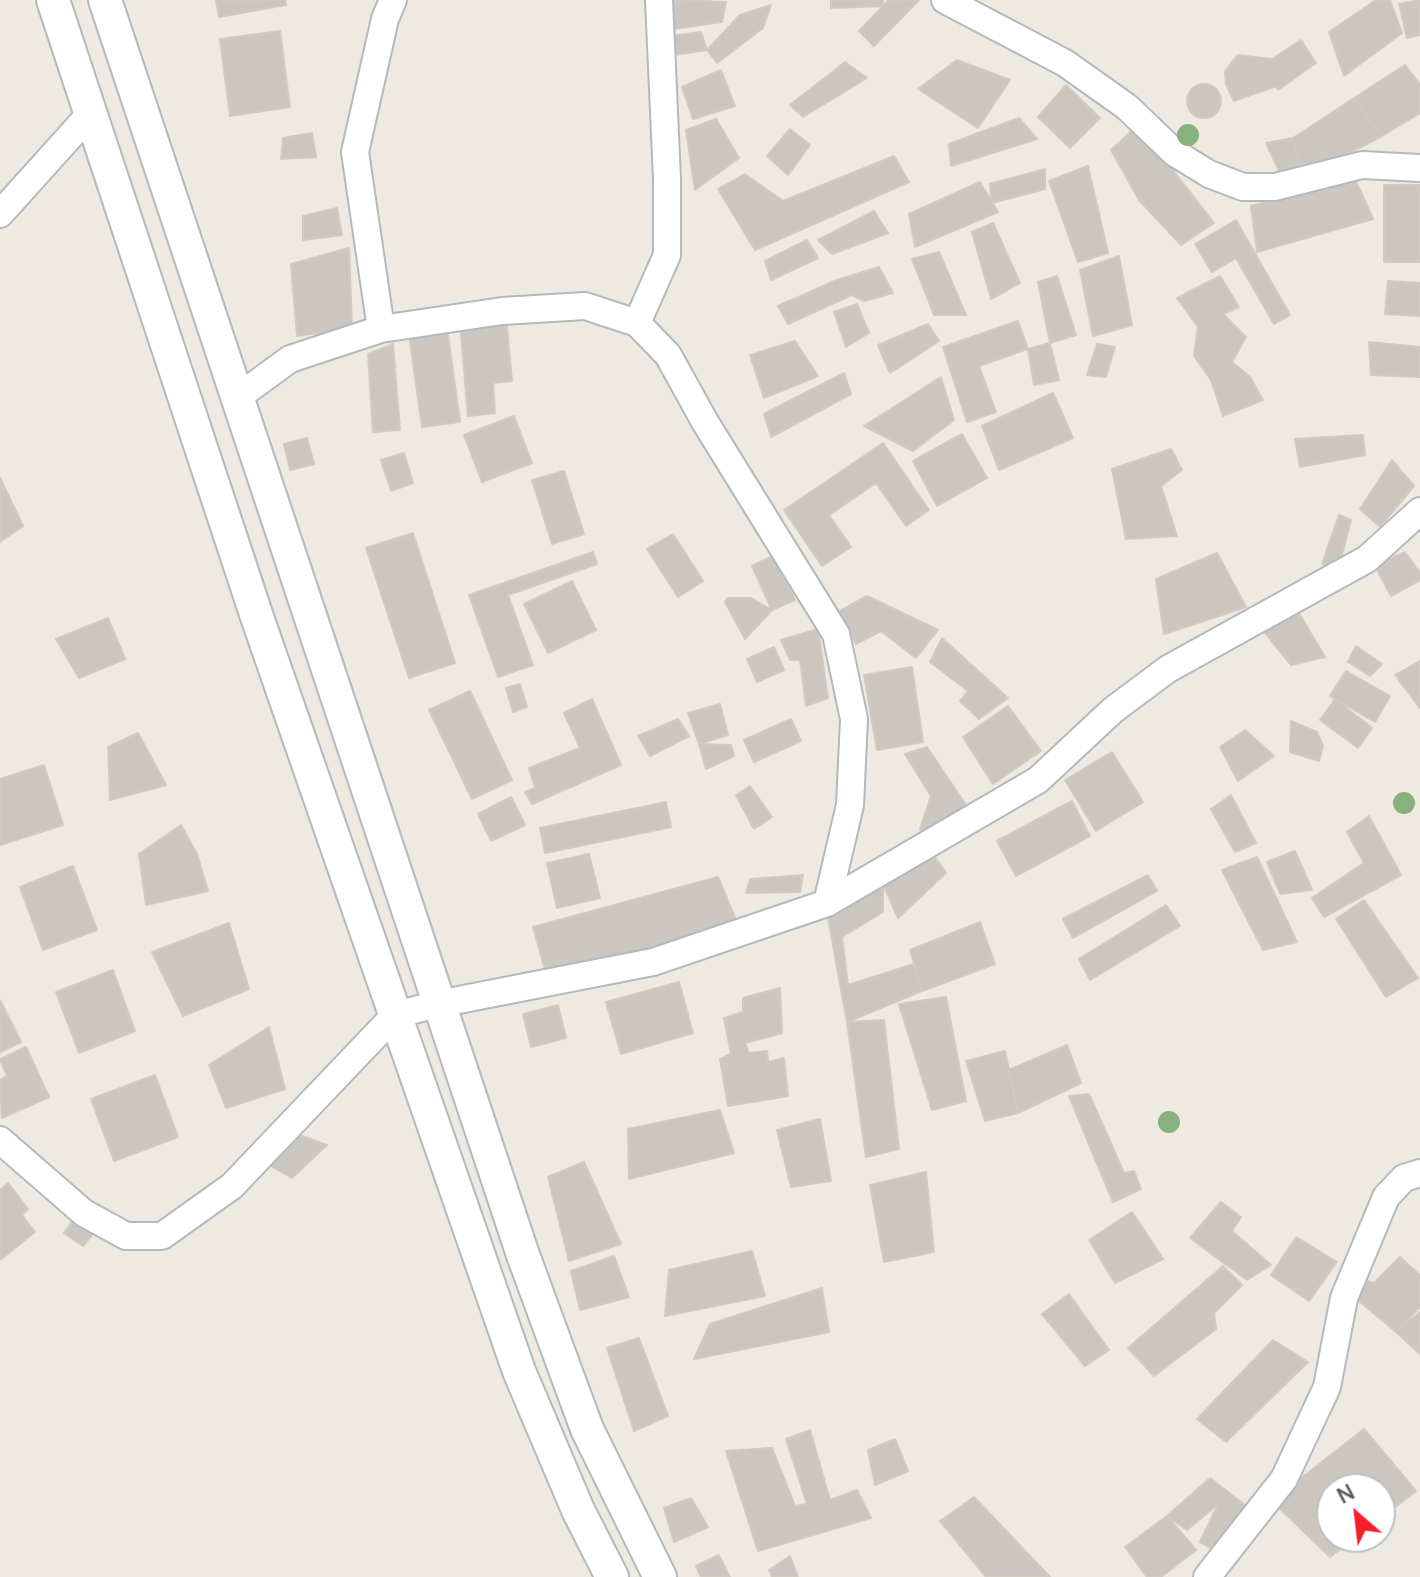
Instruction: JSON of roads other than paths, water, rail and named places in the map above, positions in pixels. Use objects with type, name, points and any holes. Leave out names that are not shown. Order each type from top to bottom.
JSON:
[{"type":"street","points":[[53,0],[261,629],[519,1371],[578,1510],[612,1577]]},
{"type":"street","points":[[105,0],[523,1255],[587,1429],[660,1577]]},
{"type":"street","points":[[381,329],[355,152],[385,19],[393,0]]},
{"type":"street","points":[[637,323],[667,255],[659,0]]},
{"type":"street","points":[[945,0],[1065,63],[1127,107],[1175,153],[1209,174],[1243,187],[1275,187],[1362,165],[1420,168]]},
{"type":"street","points":[[0,214],[91,113]]},
{"type":"street","points":[[238,397],[290,359],[381,329],[502,311],[585,306],[637,323],[668,355],[705,422],[836,634],[854,719],[850,805],[827,903]]},
{"type":"street","points":[[0,1140],[84,1213],[126,1236],[162,1236],[232,1186],[395,1015],[653,962],[827,903],[1038,780],[1113,710],[1168,669],[1367,559],[1420,511]]},
{"type":"street","points":[[1207,1577],[1284,1479],[1327,1387],[1344,1298],[1386,1197],[1404,1178],[1420,1173]]}]
